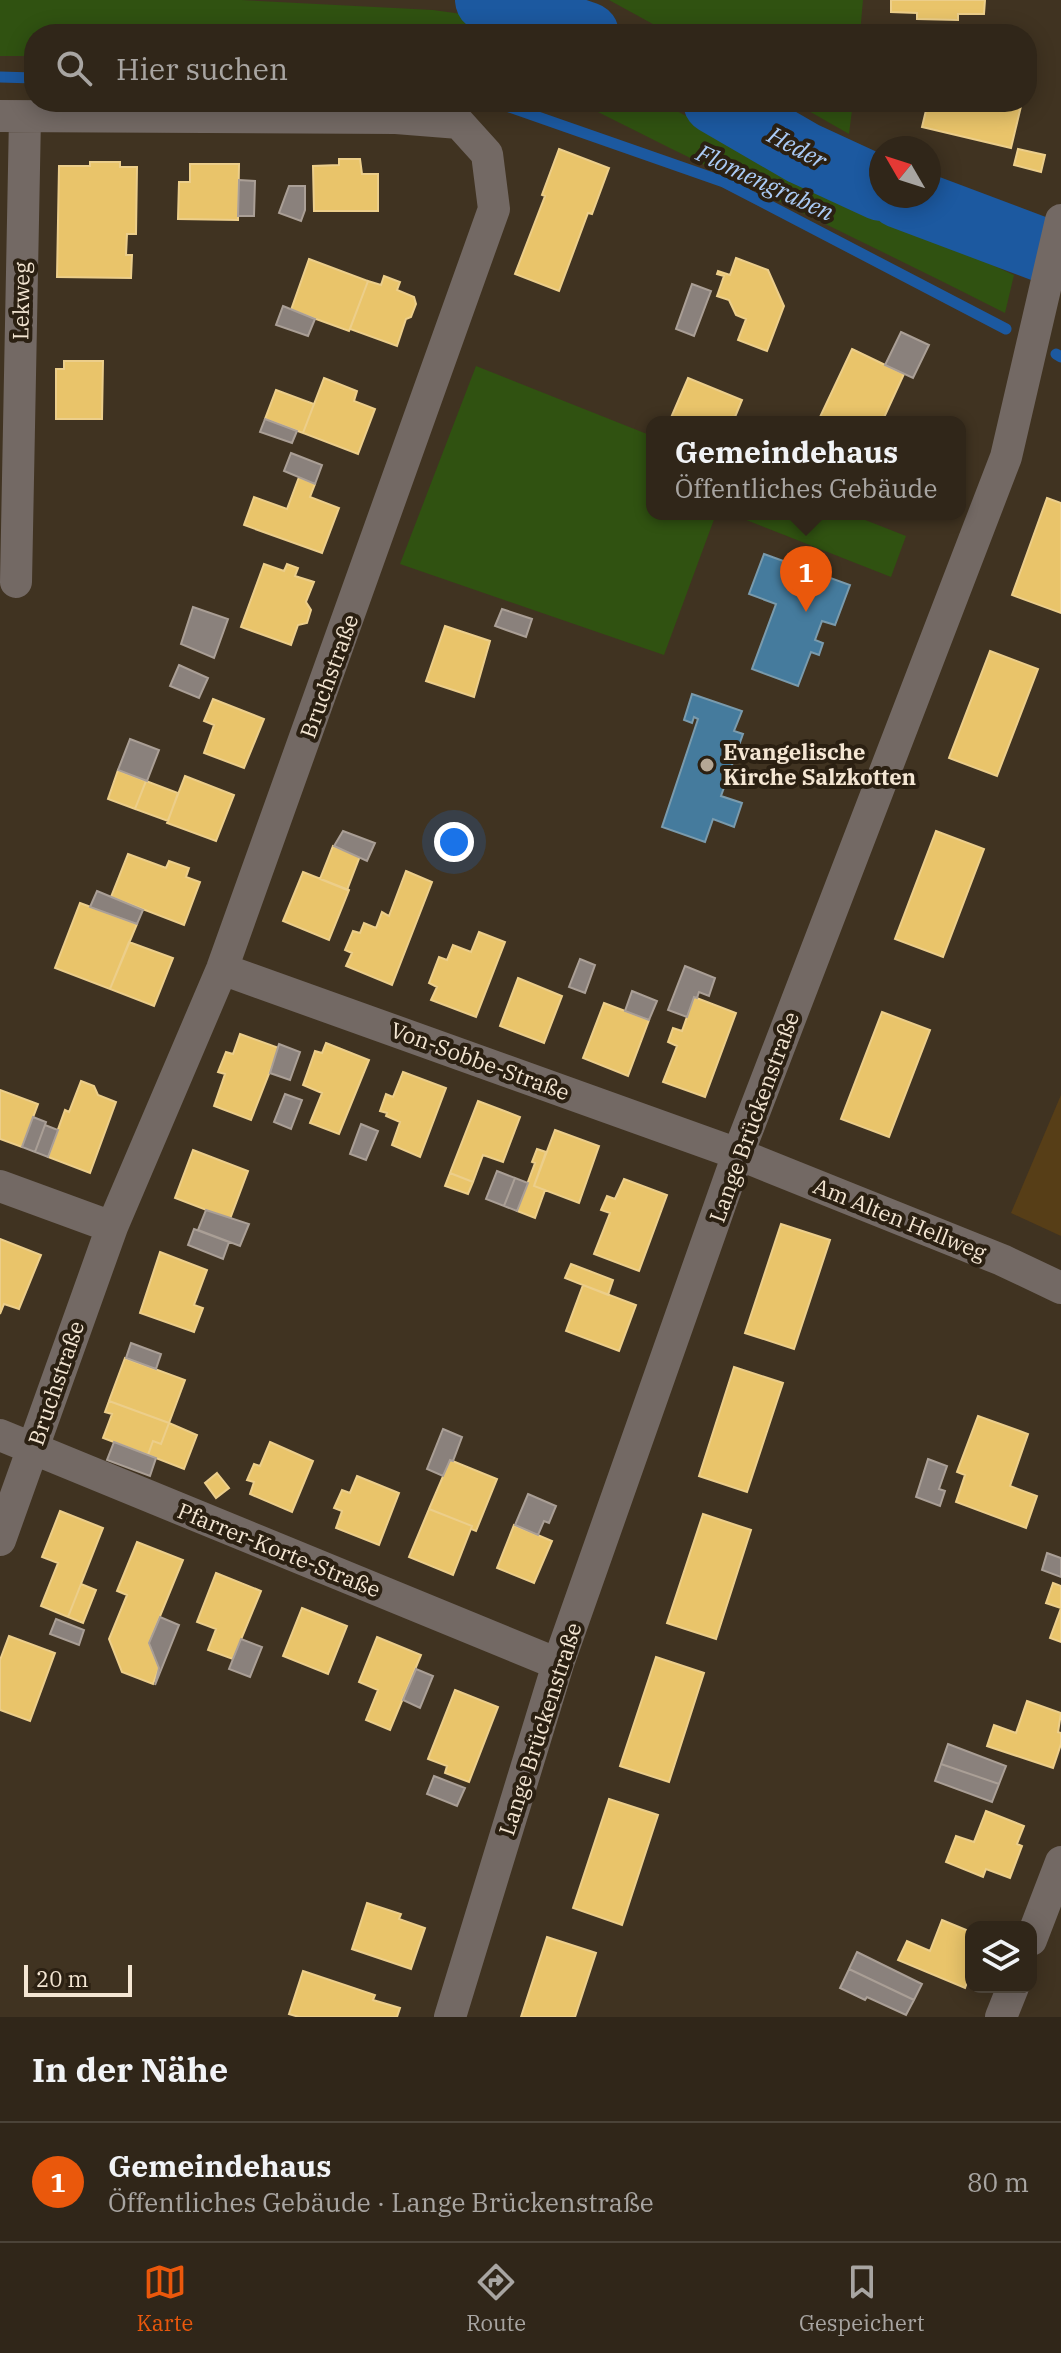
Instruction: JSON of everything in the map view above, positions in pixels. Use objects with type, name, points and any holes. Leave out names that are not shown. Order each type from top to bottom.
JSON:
[{"type":"street","name":"Bruchstraße","points":[[0,1540],[112,1227],[222,969],[494,209],[487,154],[459,123],[396,118],[12,116]]},
{"type":"street","name":"Lekweg","points":[[12,116],[16,582]]},
{"type":"street","name":"Lange Brückenstraße","points":[[450,2017],[558,1664],[738,1154],[1006,457],[1061,220]]},
{"type":"street","name":"Von-Sobbe-Straße","points":[[222,969],[738,1154]]},
{"type":"street","name":"Am Alten Hellweg","points":[[738,1154],[1002,1260],[1061,1288]]},
{"type":"street","points":[[0,1186],[112,1227]]},
{"type":"street","name":"Pfarrer-Korte-Straße","points":[[0,1435],[558,1664]]},
{"type":"street","points":[[1037,1924],[1061,1862]]},
{"type":"street","points":[[1001,2017],[1011,1993]]},
{"type":"shaded area","points":[[1061,1095],[1061,1236],[1011,1213]]},
{"type":"green space","points":[[0,0],[241,0],[433,10],[491,18],[508,24],[24,24],[24,56],[0,56]]},
{"type":"green space","points":[[609,0],[863,0],[861,24],[653,24]]},
{"type":"green space","points":[[598,112],[679,112],[862,210],[887,216],[1014,275],[1005,313],[898,260]]},
{"type":"green space","points":[[810,112],[852,112],[849,134]]},
{"type":"green space","points":[[476,366],[646,434],[646,520],[714,520],[664,655],[400,564]]},
{"type":"green space","points":[[746,520],[865,520],[906,536],[891,577]]},
{"type":"building: Wohnen","points":[[891,0],[985,0],[984,14],[958,14],[958,20],[917,19],[917,13],[891,12]]},
{"type":"building: Wohnen","points":[[926,112],[1020,112],[1011,148],[922,127]]},
{"type":"building: Wohnen","points":[[559,149],[609,168],[592,214],[588,213],[559,291],[515,274]]},
{"type":"building: Wohnen","points":[[1018,149],[1045,155],[1041,172],[1014,165]]},
{"type":"building: Wohnen","points":[[339,159],[360,159],[362,174],[378,174],[378,211],[314,211],[313,166],[339,165]]},
{"type":"building: Wohnen","points":[[90,162],[120,162],[120,167],[137,167],[136,234],[127,234],[126,255],[132,255],[131,278],[57,277],[59,166],[90,166]]},
{"type":"building: Wohnen","points":[[190,164],[239,164],[238,220],[178,219],[179,182],[190,182]]},
{"type":"building: Wohnen","points":[[736,258],[768,270],[784,306],[767,351],[738,340],[746,319],[736,315],[729,300],[717,296],[724,276],[717,274],[718,271],[730,275]]},
{"type":"building: Wohnen","points":[[309,259],[368,281],[349,331],[291,310]]},
{"type":"building: Wohnen","points":[[384,276],[400,282],[397,290],[414,297],[416,304],[411,317],[406,319],[397,346],[350,329],[368,281],[381,285]]},
{"type":"building: Wohnen","points":[[852,349],[904,374],[885,416],[820,416]]},
{"type":"building: Wohnen","points":[[64,361],[103,361],[102,419],[56,419],[56,369],[64,369]]},
{"type":"building: Wohnen","points":[[324,378],[357,391],[354,401],[375,409],[358,454],[303,433]]},
{"type":"building: Wohnen","points":[[688,378],[742,400],[735,416],[672,416]]},
{"type":"building: Wohnen","points":[[276,390],[314,404],[303,433],[265,419]]},
{"type":"building: Wohnen","points":[[299,477],[315,484],[310,497],[339,508],[322,553],[244,525],[254,497],[287,509]]},
{"type":"building: Wohnen","points":[[1047,498],[1061,503],[1061,613],[1012,595]]},
{"type":"building: Wohnen","points":[[264,564],[284,571],[287,564],[298,568],[295,576],[314,582],[306,602],[311,610],[307,623],[298,625],[291,645],[241,627]]},
{"type":"building: Wohnen","points":[[445,626],[490,641],[474,697],[426,681]]},
{"type":"building: Wohnen","points":[[990,651],[1038,669],[997,776],[949,758]]},
{"type":"building: Wohnen","points":[[213,699],[264,719],[244,768],[204,753],[214,725],[204,721]]},
{"type":"building: Wohnen","points":[[118,770],[146,781],[135,809],[108,799]]},
{"type":"building: Wohnen","points":[[185,776],[234,795],[216,841],[167,823]]},
{"type":"building: Wohnen","points":[[146,781],[178,793],[168,821],[135,809]]},
{"type":"building: Wohnen","points":[[936,831],[984,849],[943,957],[895,939]]},
{"type":"building: Wohnen","points":[[333,846],[360,856],[347,890],[320,879]]},
{"type":"building: Wohnen","points":[[128,854],[166,868],[169,861],[189,868],[186,877],[200,882],[184,925],[111,897]]},
{"type":"building: Wohnen","points":[[406,871],[432,882],[392,985],[346,966],[352,953],[345,950],[353,931],[360,933],[364,923],[376,928],[382,912],[389,916]]},
{"type":"building: Wohnen","points":[[303,872],[349,890],[329,940],[283,921]]},
{"type":"building: Wohnen","points":[[80,903],[137,924],[110,989],[55,968]]},
{"type":"building: Wohnen","points":[[479,932],[505,942],[476,1017],[431,1000],[437,987],[429,983],[439,957],[447,960],[453,945],[471,952]]},
{"type":"building: Wohnen","points":[[129,942],[173,958],[154,1006],[110,989]]},
{"type":"building: Wohnen","points":[[518,978],[562,996],[544,1043],[500,1026]]},
{"type":"building: Wohnen","points":[[694,997],[736,1013],[705,1097],[663,1082],[677,1046],[668,1042],[673,1028],[682,1031]]},
{"type":"building: Wohnen","points":[[604,1003],[649,1020],[628,1076],[583,1058]]},
{"type":"building: Wohnen","points":[[882,1012],[930,1030],[889,1137],[841,1119]]},
{"type":"building: Wohnen","points":[[240,1034],[279,1048],[251,1120],[214,1106],[225,1074],[218,1072],[226,1052],[233,1054]]},
{"type":"building: Wohnen","points":[[326,1043],[369,1060],[339,1134],[310,1123],[322,1093],[303,1085],[315,1051],[322,1053]]},
{"type":"building: Wohnen","points":[[403,1072],[446,1088],[420,1157],[392,1145],[400,1122],[380,1111],[386,1094],[393,1097]]},
{"type":"building: Wohnen","points":[[81,1081],[94,1086],[98,1095],[116,1102],[90,1173],[48,1157],[65,1110],[69,1112]]},
{"type":"building: Wohnen","points":[[0,1090],[38,1104],[22,1147],[0,1139]]},
{"type":"building: Wohnen","points":[[478,1101],[520,1117],[503,1162],[483,1155],[473,1182],[450,1173]]},
{"type":"building: Wohnen","points":[[555,1130],[599,1146],[579,1203],[534,1186]]},
{"type":"building: Wohnen","points":[[537,1149],[546,1152],[534,1186],[545,1190],[535,1218],[517,1211]]},
{"type":"building: Wohnen","points":[[193,1150],[248,1171],[230,1219],[175,1198]]},
{"type":"building: Wohnen","points":[[450,1173],[473,1182],[468,1194],[445,1186]]},
{"type":"building: Wohnen","points":[[624,1179],[667,1195],[639,1271],[594,1254],[610,1213],[601,1210],[607,1196],[615,1199]]},
{"type":"building: Wohnen","points":[[781,1224],[830,1240],[794,1349],[745,1333]]},
{"type":"building: Wohnen","points":[[0,1239],[41,1255],[19,1309],[4,1304],[0,1314]]},
{"type":"building: Wohnen","points":[[160,1252],[207,1270],[194,1305],[203,1308],[194,1332],[140,1313]]},
{"type":"building: Wohnen","points":[[571,1264],[613,1280],[608,1295],[565,1278]]},
{"type":"building: Wohnen","points":[[583,1285],[636,1305],[619,1351],[566,1331]]},
{"type":"building: Wohnen","points":[[125,1358],[185,1380],[169,1423],[109,1401]]},
{"type":"building: Wohnen","points":[[734,1367],[783,1383],[747,1492],[699,1476]]},
{"type":"building: Wohnen","points":[[109,1401],[169,1423],[161,1444],[153,1441],[148,1455],[103,1438],[112,1414],[105,1412]]},
{"type":"building: Wohnen","points":[[978,1416],[1028,1434],[1010,1486],[1037,1496],[1026,1528],[956,1502],[965,1475],[957,1472]]},
{"type":"building: Wohnen","points":[[169,1423],[197,1435],[184,1469],[148,1455],[153,1441],[161,1444]]},
{"type":"building: Wohnen","points":[[270,1442],[313,1461],[292,1512],[250,1494],[254,1482],[247,1480],[254,1464],[260,1466]]},
{"type":"building: Wohnen","points":[[450,1460],[497,1479],[476,1531],[471,1529],[472,1526],[429,1509]]},
{"type":"building: Wohnen","points":[[217,1473],[229,1488],[216,1498],[205,1483]]},
{"type":"building: Wohnen","points":[[357,1476],[399,1493],[379,1545],[336,1528],[342,1511],[334,1508],[342,1490],[350,1493]]},
{"type":"building: Wohnen","points":[[429,1509],[472,1526],[453,1575],[409,1557]]},
{"type":"building: Wohnen","points":[[60,1511],[103,1528],[68,1617],[41,1606],[58,1563],[42,1557]]},
{"type":"building: Wohnen","points":[[703,1514],[751,1530],[716,1639],[667,1623]]},
{"type":"building: Wohnen","points":[[514,1525],[552,1541],[534,1583],[497,1568]]},
{"type":"building: Wohnen","points":[[137,1542],[183,1560],[149,1643],[159,1668],[153,1684],[122,1672],[109,1639],[127,1595],[117,1591]]},
{"type":"building: Wohnen","points":[[216,1573],[261,1591],[233,1659],[208,1650],[216,1629],[197,1622]]},
{"type":"building: Wohnen","points":[[1053,1583],[1061,1586],[1061,1608],[1046,1603]]},
{"type":"building: Wohnen","points":[[81,1584],[96,1590],[83,1623],[68,1617]]},
{"type":"building: Wohnen","points":[[302,1608],[347,1626],[328,1674],[283,1656]]},
{"type":"building: Wohnen","points":[[1061,1608],[1061,1642],[1050,1638]]},
{"type":"building: Wohnen","points":[[9,1636],[55,1653],[30,1721],[0,1710],[0,1660]]},
{"type":"building: Wohnen","points":[[377,1637],[421,1655],[390,1730],[366,1720],[378,1690],[359,1682]]},
{"type":"building: Wohnen","points":[[656,1657],[704,1673],[669,1782],[620,1766]]},
{"type":"building: Wohnen","points":[[455,1690],[498,1707],[469,1782],[445,1773],[447,1766],[428,1759]]},
{"type":"building: Wohnen","points":[[1027,1701],[1061,1713],[1058,1732],[1061,1733],[1061,1744],[1053,1768],[987,1746],[994,1725],[1016,1733]]},
{"type":"building: Wohnen","points":[[609,1799],[658,1815],[622,1925],[573,1908]]},
{"type":"building: Wohnen","points":[[986,1811],[1024,1826],[1017,1844],[1022,1846],[1010,1878],[986,1869],[983,1877],[946,1862],[956,1836],[974,1842]]},
{"type":"building: Wohnen","points":[[367,1903],[401,1914],[399,1919],[425,1928],[411,1969],[352,1949]]},
{"type":"building: Wohnen","points":[[942,1920],[965,1930],[965,1988],[898,1960],[907,1941],[930,1951]]},
{"type":"building: Wohnen","points":[[547,1937],[596,1953],[575,2017],[521,2017]]},
{"type":"building: Wohnen","points":[[303,1971],[375,1995],[373,2000],[400,2008],[397,2017],[299,2017],[289,2014]]},
{"type":"building: Öffentlich","points":[[764,554],[850,585],[835,625],[822,621],[815,640],[823,643],[819,655],[811,652],[798,686],[752,669],[776,604],[749,594]]},
{"type":"building: Öffentlich","name":"Evangelische Kirche Salzkotten","points":[[692,694],[742,711],[734,731],[743,734],[721,796],[742,803],[734,827],[713,819],[705,842],[662,827],[698,719],[694,717],[692,723],[684,720]]},
{"type":"building: Industrie","points":[[239,180],[255,181],[254,216],[238,216]]},
{"type":"building: Industrie","points":[[289,186],[305,186],[305,210],[301,221],[279,213]]},
{"type":"building: Industrie","points":[[692,284],[711,291],[694,336],[676,329]]},
{"type":"building: Industrie","points":[[283,306],[315,319],[308,336],[276,325]]},
{"type":"building: Industrie","points":[[901,332],[929,345],[913,378],[885,365]]},
{"type":"building: Industrie","points":[[265,419],[297,431],[292,443],[260,432]]},
{"type":"building: Industrie","points":[[291,453],[322,465],[315,484],[284,471]]},
{"type":"building: Industrie","points":[[193,607],[228,619],[214,658],[181,644]]},
{"type":"building: Industrie","points":[[502,609],[532,619],[526,637],[495,626]]},
{"type":"building: Industrie","points":[[179,665],[208,678],[199,698],[170,686]]},
{"type":"building: Industrie","points":[[130,739],[159,750],[147,781],[118,770]]},
{"type":"building: Industrie","points":[[343,831],[375,843],[367,861],[334,846]]},
{"type":"building: Industrie","points":[[97,891],[143,910],[137,924],[90,907]]},
{"type":"building: Industrie","points":[[580,959],[595,965],[585,993],[569,987]]},
{"type":"building: Industrie","points":[[685,966],[715,978],[709,996],[699,992],[697,998],[694,997],[687,1017],[668,1010]]},
{"type":"building: Industrie","points":[[632,991],[657,1001],[649,1020],[625,1011]]},
{"type":"building: Industrie","points":[[279,1044],[300,1052],[290,1080],[270,1073]]},
{"type":"building: Industrie","points":[[285,1094],[302,1100],[291,1129],[274,1122]]},
{"type":"building: Industrie","points":[[33,1117],[46,1122],[35,1152],[22,1147]]},
{"type":"building: Industrie","points":[[361,1124],[378,1131],[366,1160],[350,1154]]},
{"type":"building: Industrie","points":[[45,1125],[58,1130],[48,1157],[35,1152]]},
{"type":"building: Industrie","points":[[497,1171],[515,1178],[504,1206],[486,1199]]},
{"type":"building: Industrie","points":[[515,1178],[528,1183],[517,1211],[504,1206]]},
{"type":"building: Industrie","points":[[206,1210],[249,1224],[240,1246],[198,1230]]},
{"type":"building: Industrie","points":[[194,1229],[229,1242],[223,1259],[188,1245]]},
{"type":"building: Industrie","points":[[131,1343],[161,1354],[156,1369],[126,1358]]},
{"type":"building: Industrie","points":[[443,1429],[462,1437],[453,1461],[450,1460],[443,1476],[427,1469]]},
{"type":"building: Industrie","points":[[114,1442],[156,1458],[150,1476],[107,1460]]},
{"type":"building: Industrie","points":[[928,1459],[947,1466],[939,1489],[945,1491],[940,1506],[916,1497]]},
{"type":"building: Industrie","points":[[528,1494],[556,1506],[549,1523],[544,1521],[538,1535],[515,1525]]},
{"type":"building: Industrie","points":[[1047,1553],[1061,1558],[1061,1577],[1042,1570]]},
{"type":"building: Industrie","points":[[160,1617],[179,1625],[155,1685],[159,1668],[149,1643]]},
{"type":"building: Industrie","points":[[56,1619],[84,1630],[79,1645],[50,1634]]},
{"type":"building: Industrie","points":[[241,1639],[262,1647],[250,1677],[229,1669]]},
{"type":"building: Industrie","points":[[416,1669],[433,1676],[420,1708],[403,1700]]},
{"type":"building: Industrie","points":[[948,1744],[1006,1766],[999,1784],[941,1764]]},
{"type":"building: Industrie","points":[[941,1764],[999,1784],[992,1802],[935,1781]]},
{"type":"building: Industrie","points":[[434,1776],[465,1788],[457,1806],[427,1794]]},
{"type":"building: Industrie","points":[[857,1952],[922,1984],[914,2000],[849,1969]]},
{"type":"building: Industrie","points":[[849,1969],[914,2000],[906,2015],[840,1988]]},
{"type":"waterway","name":"Heder","points":[[487,0],[558,24]]},
{"type":"waterway","name":"Flomengraben","points":[[0,77],[24,78]]},
{"type":"waterway","name":"Flomengraben","points":[[524,112],[724,182],[1006,329]]},
{"type":"waterway","name":"Heder","points":[[732,112],[803,153],[869,183]]},
{"type":"waterway","name":"Heder","points":[[931,208],[1061,257]]},
{"type":"waterway","name":"Flomengraben","points":[[1056,354],[1061,357]]},
{"type":"place","name":"Gemeindehaus","points":[[806,612]]},
{"type":"place","name":"Evangelische Kirche Salzkotten","points":[[707,765]]}]
